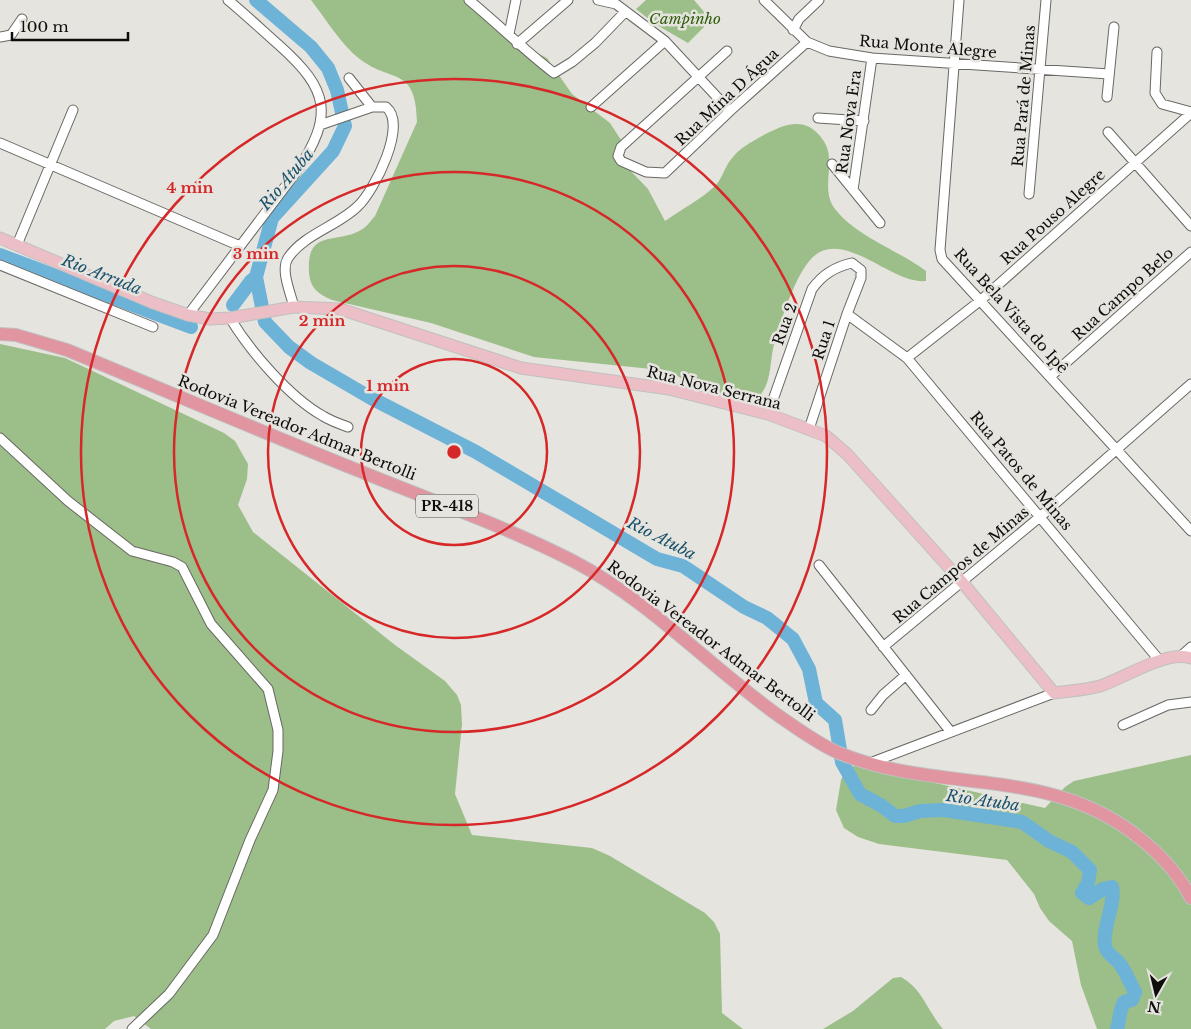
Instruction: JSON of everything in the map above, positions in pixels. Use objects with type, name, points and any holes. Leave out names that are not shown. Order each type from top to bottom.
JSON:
[{"type":"highway","name":"Rodovia Vereador Admar Bertolli","points":[[0,332],[16,335],[76,354],[477,519],[576,562],[605,580],[665,623],[759,702],[837,752],[868,764],[888,769],[1047,792],[1095,808],[1126,826],[1163,857],[1191,898]]},
{"type":"main road","name":"Rua Nova Serrana","points":[[0,238],[151,302],[188,315],[210,319],[230,318],[289,307],[340,309],[522,368],[668,389],[768,414],[826,436],[847,454],[962,582],[1054,693]]},
{"type":"main road","points":[[1054,693],[1099,686],[1160,661],[1188,653]]},
{"type":"street","points":[[188,315],[297,171],[312,149],[320,125],[321,103],[315,84],[304,68],[228,0]]},
{"type":"street","points":[[469,0],[509,34],[517,44],[554,73],[572,62],[595,43],[625,12]]},
{"type":"street","points":[[509,34],[516,0]]},
{"type":"street","points":[[517,44],[568,0]]},
{"type":"street","points":[[598,0],[617,2],[625,12],[665,42],[730,110]]},
{"type":"street","name":"Rua Monte Alegre","points":[[764,0],[807,42],[829,51],[872,58],[1109,74]]},
{"type":"street","points":[[793,30],[800,19],[819,0]]},
{"type":"street","name":"Rua Bela Vista do Ipê","points":[[958,0],[940,250],[942,259],[1190,528]]},
{"type":"street","name":"Rua Pará de Minas","points":[[1029,194],[1046,0]]},
{"type":"street","points":[[0,37],[11,35],[22,19]]},
{"type":"street","points":[[1107,97],[1114,27]]},
{"type":"street","points":[[591,107],[665,42]]},
{"type":"street","name":"Rua Mina D Água","points":[[698,76],[620,147],[618,156],[621,161],[646,172],[665,173],[730,110],[807,42]]},
{"type":"street","points":[[698,76],[727,51]]},
{"type":"street","points":[[1157,52],[1155,94],[1162,104],[1191,112]]},
{"type":"street","name":"Rua Nova Era","points":[[853,190],[872,58]]},
{"type":"street","points":[[350,78],[372,108]]},
{"type":"street","points":[[289,307],[286,272],[287,260],[300,245],[358,207],[371,191],[392,144],[394,129],[390,110],[386,107],[372,108],[320,125]]},
{"type":"street","points":[[17,245],[73,110]]},
{"type":"street","name":"Rua Pouso Alegre","points":[[907,358],[981,300],[1191,112]]},
{"type":"street","points":[[818,118],[864,121]]},
{"type":"street","points":[[1108,132],[1191,226]]},
{"type":"street","points":[[0,143],[240,246]]},
{"type":"street","points":[[832,164],[880,223]]},
{"type":"street","name":"Rua Campo Belo","points":[[1050,376],[1191,252]]},
{"type":"street","name":"Rua 1","points":[[809,429],[847,314],[861,278],[861,270],[852,263]]},
{"type":"street","name":"Rua 2","points":[[768,414],[812,289],[821,276],[840,266],[852,263]]},
{"type":"street","points":[[0,265],[153,327]]},
{"type":"street","name":"Rua Patos de Minas","points":[[847,314],[907,358],[1041,516],[1160,661]]},
{"type":"street","points":[[230,318],[243,340],[276,377],[322,416],[348,427]]},
{"type":"street","name":"Rua Campos de Minas","points":[[883,647],[1041,516],[1191,384]]},
{"type":"street","points":[[0,438],[68,501],[132,551],[172,562],[182,567],[211,624],[268,689],[278,730],[274,790],[250,840],[212,935],[169,994],[132,1029]]},
{"type":"street","points":[[818,565],[950,731]]},
{"type":"street","points":[[871,710],[883,695],[906,675]]},
{"type":"street","points":[[868,764],[950,731],[1054,693]]},
{"type":"street","points":[[1123,725],[1168,705],[1191,702]]},
{"type":"green space","points":[[311,0],[464,0],[481,9],[527,48],[547,58],[572,94],[610,123],[621,140],[627,167],[648,189],[665,221],[715,186],[730,160],[745,146],[785,126],[801,124],[809,127],[823,140],[827,148],[829,157],[828,192],[835,209],[855,228],[926,271],[926,281],[913,280],[899,275],[857,254],[844,250],[830,249],[818,253],[803,270],[790,297],[773,349],[766,386],[759,396],[746,400],[695,386],[671,371],[534,357],[431,323],[332,300],[319,293],[311,282],[309,272],[313,248],[326,240],[355,233],[365,227],[375,216],[417,122],[416,104],[407,84],[372,67],[354,54],[340,39]]},
{"type":"green space","name":"Campinho","points":[[646,0],[694,0],[711,20],[688,43],[655,24],[636,9]]},
{"type":"green space","points":[[0,344],[65,358],[224,433],[235,441],[248,464],[247,479],[238,505],[253,532],[395,645],[445,681],[457,695],[461,705],[462,724],[455,794],[472,835],[592,848],[610,856],[705,913],[714,922],[720,934],[722,1013],[743,1029],[151,1029],[134,1016],[114,1021],[105,1029],[0,1029]]},
{"type":"green space","points":[[1191,755],[1191,1029],[1097,1029],[1081,985],[1072,941],[1049,921],[1040,908],[1034,894],[1007,860],[879,844],[858,837],[844,828],[836,810],[841,780],[846,770],[856,765],[1045,808],[1065,787],[1074,781]]},
{"type":"green space","points":[[901,977],[920,994],[943,1029],[823,1029],[853,1011],[893,978]]},
{"type":"waterway","name":"Rio Atuba","points":[[256,0],[311,47],[328,68],[337,90],[345,126],[333,151],[272,218],[256,277],[265,322],[289,347],[311,363],[371,398],[476,452],[657,559],[683,566],[744,607],[767,618],[793,639],[809,669],[816,703],[835,720],[842,762],[860,794],[882,806],[895,816],[904,816],[920,811],[944,810],[1022,822],[1049,841],[1072,852],[1090,870],[1088,883],[1082,893],[1089,898],[1103,889],[1112,887],[1112,900],[1105,931],[1105,946],[1107,952],[1122,967],[1135,992],[1132,1000],[1124,1002],[1117,1029]]},
{"type":"waterway","name":"Rio Arruda","points":[[0,255],[191,327]]},
{"type":"waterway","name":"Rio Arruda","points":[[233,305],[256,277]]}]
